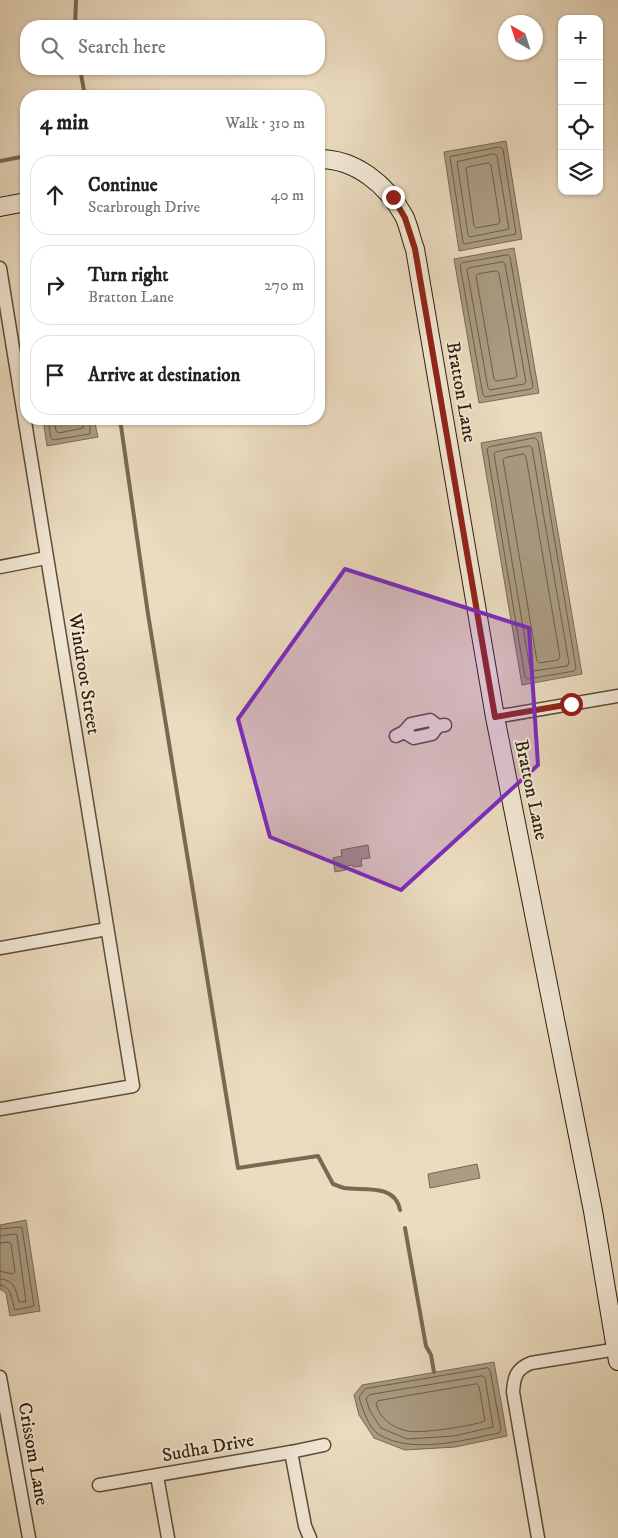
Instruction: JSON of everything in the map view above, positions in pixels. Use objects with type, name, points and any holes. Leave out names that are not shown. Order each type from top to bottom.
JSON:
[{"type":"street","name":"Bratton Lane","points":[[325,159],[354,167],[374,178],[393,197],[405,218],[415,249],[495,717],[593,1211],[617,1353]]},
{"type":"street","points":[[0,207],[20,203]]},
{"type":"street","name":"Windroot Street","points":[[0,268],[20,394]]},
{"type":"street","name":"Windroot Street","points":[[0,1109],[133,1086],[25,425]]},
{"type":"street","points":[[0,567],[46,558]]},
{"type":"street","points":[[495,717],[618,696]]},
{"type":"street","points":[[400,734],[411,724],[418,722],[430,720],[442,725]]},
{"type":"street","points":[[0,948],[106,929]]},
{"type":"street","points":[[538,1538],[513,1392],[517,1371],[531,1363],[617,1353]]},
{"type":"street","name":"Crissom Lane","points":[[0,1378],[4,1421],[29,1538]]},
{"type":"street","name":"Sudha Drive","points":[[99,1486],[324,1445]]},
{"type":"street","points":[[291,1452],[304,1520],[310,1538]]},
{"type":"street","points":[[157,1476],[168,1538]]},
{"type":"highlighted area","points":[[345,569],[529,628],[538,765],[401,890],[270,837],[238,719]]},
{"type":"water","points":[[506,141],[522,239],[459,251],[444,152]]},
{"type":"water","points":[[514,248],[539,393],[479,403],[454,259]]},
{"type":"water","points":[[44,425],[95,425],[98,437],[47,446]]},
{"type":"water","points":[[541,432],[582,674],[522,685],[481,443]]},
{"type":"water","points":[[368,845],[370,858],[361,859],[362,866],[346,866],[346,870],[335,872],[333,858],[342,856],[341,850]]},
{"type":"water","points":[[477,1164],[480,1178],[430,1188],[428,1174]]},
{"type":"water","points":[[26,1220],[40,1311],[10,1316],[6,1293],[0,1289],[0,1225]]},
{"type":"water","points":[[494,1362],[507,1436],[455,1447],[405,1450],[374,1438],[359,1415],[354,1395],[362,1385]]},
{"type":"waterway","points":[[75,20],[76,0]]},
{"type":"waterway","points":[[81,75],[84,90]]},
{"type":"waterway","points":[[0,161],[20,157]]},
{"type":"waterway","points":[[121,425],[148,614],[238,1168],[318,1156],[333,1184],[344,1188],[385,1192],[397,1201],[400,1210]]},
{"type":"waterway","points":[[405,1228],[426,1346],[431,1355],[434,1372]]},
{"type":"route","points":[[393,197],[405,218],[415,249],[495,717],[571,704]]}]
